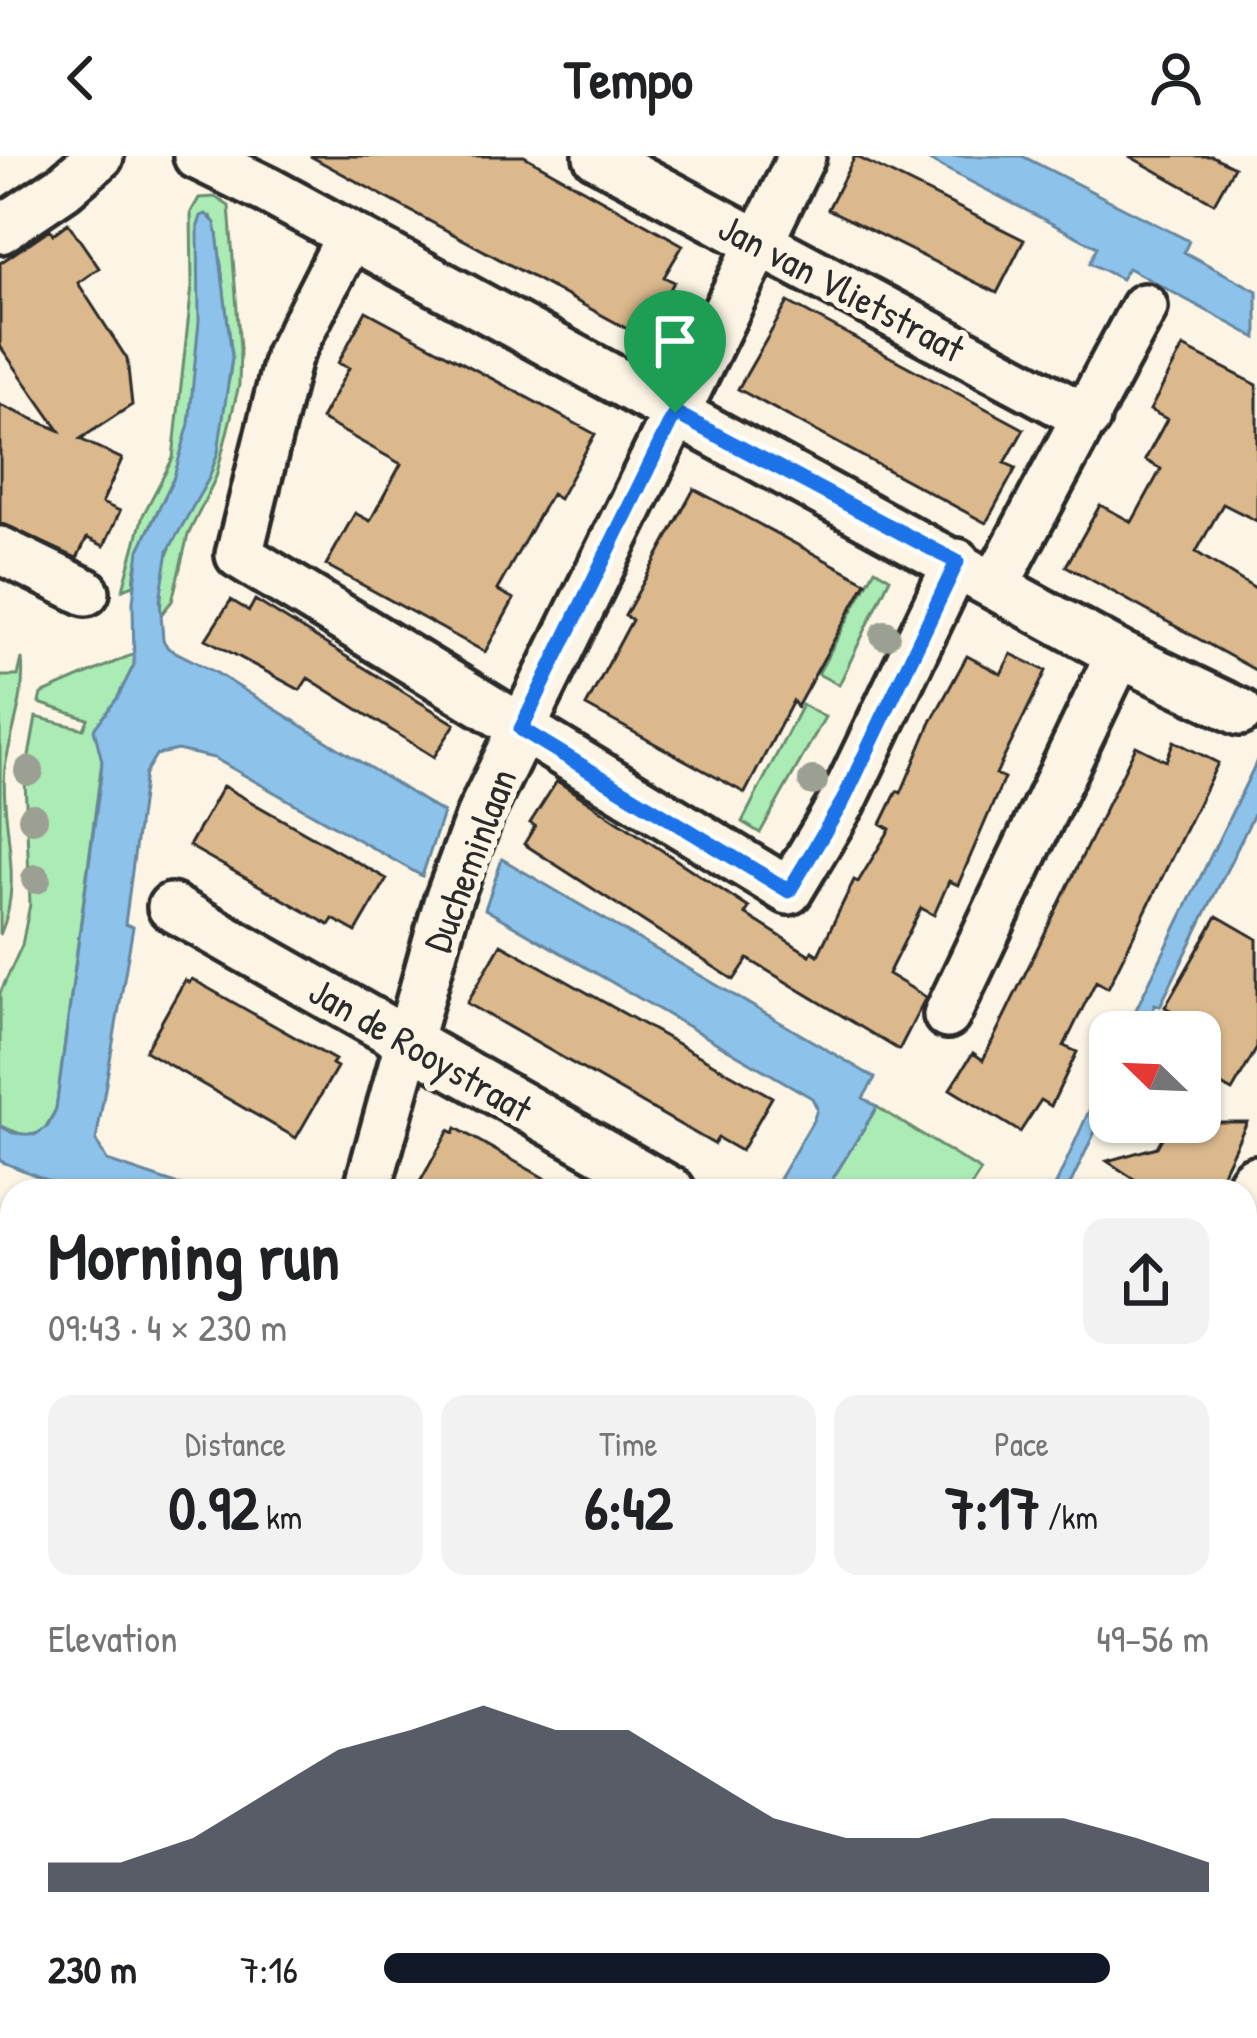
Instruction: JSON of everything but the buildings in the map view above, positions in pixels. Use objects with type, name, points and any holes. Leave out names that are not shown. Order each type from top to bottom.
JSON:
[{"type":"street","points":[[0,230],[100,156]]},
{"type":"street","points":[[197,156],[276,173],[350,236],[1119,654],[1240,712]]},
{"type":"street","name":"Jan van Vlietstraat","points":[[597,156],[1087,418]]},
{"type":"street","name":"Ducheminlaan","points":[[371,1179],[468,843],[802,156]]},
{"type":"street","points":[[350,236],[287,357],[239,555],[789,891],[843,801],[957,562]]},
{"type":"street","points":[[996,584],[1144,308]]},
{"type":"street","points":[[0,550],[86,592]]},
{"type":"street","points":[[947,1015],[1119,654]]},
{"type":"street","name":"Jan de Rooystraat","points":[[171,907],[651,1179]]},
{"type":"green space","points":[[215,197],[229,206],[239,385],[216,477],[188,535],[172,601],[160,616],[163,565],[218,452],[232,358],[211,216],[198,226],[199,342],[189,430],[176,472],[140,550],[134,585],[123,589],[143,515],[173,458],[192,286],[191,212],[199,198]]},
{"type":"green space","points":[[875,569],[890,578],[839,685],[818,674]]},
{"type":"green space","points":[[136,653],[118,697],[102,761],[56,1109],[43,1132],[26,1136],[0,1126],[0,993],[22,945],[30,904],[25,779],[36,717],[84,729],[88,719],[39,703],[41,694]]},
{"type":"green space","points":[[22,658],[20,700],[5,768],[11,893],[0,935],[0,676],[18,676]]},
{"type":"green space","points":[[802,705],[825,717],[760,833],[742,822]]},
{"type":"green space","points":[[877,1107],[981,1171],[976,1179],[832,1179]]},
{"type":"water","points":[[921,156],[1022,156],[1189,241],[1184,252],[1257,291],[1257,338],[1128,268],[1121,279],[1090,263],[1097,247]]},
{"type":"water","points":[[206,214],[215,223],[232,357],[218,452],[209,478],[168,551],[160,600],[163,640],[168,648],[215,672],[443,813],[422,876],[214,758],[177,750],[156,755],[145,773],[125,924],[133,927],[96,1141],[107,1161],[161,1179],[44,1179],[0,1161],[0,1126],[35,1135],[48,1126],[56,1109],[101,775],[94,729],[134,665],[133,602],[139,550],[173,480],[189,424],[199,321],[201,216]]},
{"type":"water","points":[[1257,761],[1257,808],[1160,1006],[1135,1011]]},
{"type":"water","points":[[502,859],[875,1078],[863,1098],[877,1107],[832,1179],[779,1179],[814,1119],[817,1108],[812,1098],[485,909]]},
{"type":"water","points":[[1089,1111],[1090,1143],[1073,1179],[1058,1179]]},
{"type":"route","points":[[675,413],[957,562],[843,801],[789,891],[521,729],[675,413]]}]
